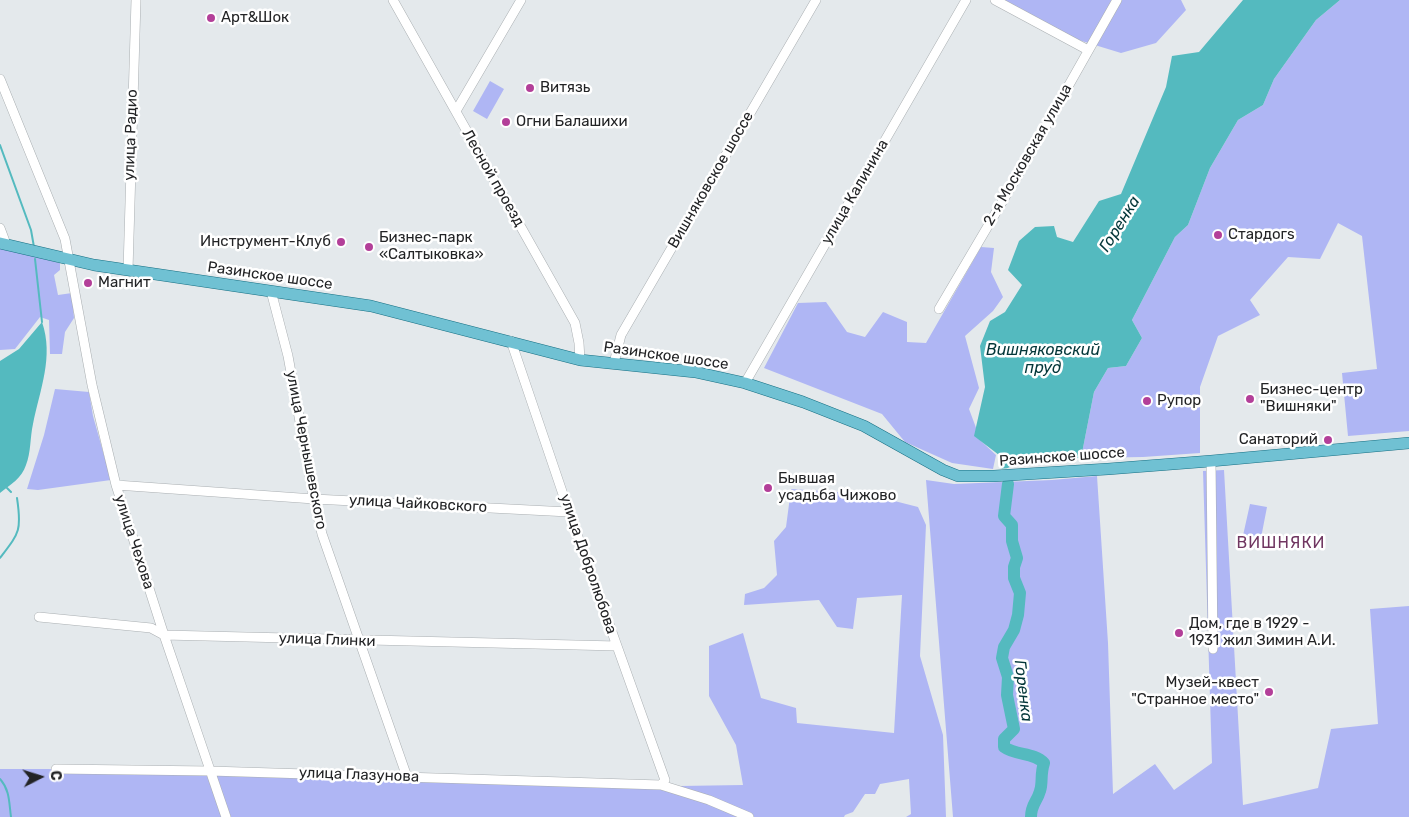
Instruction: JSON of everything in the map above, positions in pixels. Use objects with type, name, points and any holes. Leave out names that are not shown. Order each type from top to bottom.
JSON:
[{"type":"main road","name":"Разинское шоссе","points":[[3,243],[68,259],[128,270],[371,306],[580,360],[695,372],[745,383],[803,402],[864,426],[958,476],[1026,475],[1211,462],[1409,442]]},
{"type":"street","name":"улица Радио","points":[[128,270],[136,0]]},
{"type":"street","name":"Лесной проезд","points":[[393,0],[575,323],[580,360]]},
{"type":"street","points":[[456,111],[521,0]]},
{"type":"street","name":"Вишняковское шоссе","points":[[614,363],[621,335],[816,0]]},
{"type":"street","name":"улица Калинина","points":[[745,383],[966,0]]},
{"type":"street","points":[[995,0],[1088,50]]},
{"type":"street","name":"2-я Московская улица","points":[[939,309],[1116,0]]},
{"type":"street","name":"улица Чехова","points":[[0,79],[65,239],[92,386],[116,485],[164,635],[226,817]]},
{"type":"street","points":[[0,228],[3,243]]},
{"type":"street","name":"улица Чернышевского","points":[[270,290],[288,356],[322,534],[407,777]]},
{"type":"street","name":"улица Добролюбова","points":[[511,341],[569,512],[665,780],[662,785]]},
{"type":"street","points":[[1211,462],[1213,649]]},
{"type":"street","name":"улица Чайковского","points":[[116,485],[314,499],[569,512]]},
{"type":"street","name":"улица Глинки","points":[[39,618],[151,628],[164,635],[617,646]]},
{"type":"street","name":"улица Глазунова","points":[[56,769],[210,771],[662,785],[709,800],[749,817]]},
{"type":"shaded area","points":[[1004,0],[1181,0],[1186,10],[1156,43],[1121,53],[1072,38]]},
{"type":"shaded area","points":[[1340,0],[1409,0],[1409,431],[1348,436],[1342,373],[1377,369],[1362,236],[1338,223],[1320,259],[1288,257],[1250,300],[1260,315],[1218,336],[1200,387],[1200,453],[1143,457],[1081,458],[1094,392],[1108,368],[1126,366],[1142,338],[1132,320],[1175,237],[1188,225],[1210,168],[1238,120],[1263,105],[1274,79],[1316,20]]},
{"type":"shaded area","points":[[490,81],[504,89],[487,119],[473,111]]},
{"type":"shaded area","points":[[0,247],[60,263],[60,270],[54,275],[58,295],[72,293],[74,318],[65,332],[62,354],[50,354],[49,320],[40,317],[15,349],[0,350]]},
{"type":"shaded area","points":[[981,247],[994,248],[991,272],[1003,297],[993,311],[965,336],[979,388],[969,409],[981,441],[996,455],[993,469],[952,463],[905,442],[882,414],[764,368],[798,303],[826,302],[847,332],[865,337],[883,312],[907,322],[907,342],[926,343]]},
{"type":"shaded area","points":[[55,389],[89,392],[93,416],[111,480],[38,490],[27,489],[44,435]]},
{"type":"shaded area","points":[[1224,470],[1243,805],[1318,788],[1331,729],[1378,724],[1370,609],[1409,606],[1409,817],[953,817],[926,480],[954,484],[1097,476],[1108,643],[1113,794],[1155,764],[1174,790],[1212,763],[1203,471]]},
{"type":"shaded area","points":[[791,489],[867,494],[918,507],[926,525],[920,656],[943,735],[946,817],[906,817],[911,814],[909,779],[880,784],[875,794],[865,794],[853,812],[844,817],[0,817],[0,769],[637,782],[680,786],[743,785],[736,745],[709,696],[709,646],[743,633],[761,698],[796,708],[797,723],[894,733],[902,595],[857,598],[853,629],[837,627],[819,600],[744,605],[745,594],[764,588],[777,575],[774,541],[786,527]]},
{"type":"shaded area","points":[[1250,504],[1267,507],[1260,543],[1242,540]]},
{"type":"water","name":"Вишняковский пруд","points":[[1243,0],[1340,0],[1316,20],[1274,79],[1263,105],[1238,120],[1210,168],[1188,225],[1175,237],[1132,320],[1142,338],[1126,366],[1108,368],[1094,392],[1081,458],[1026,458],[1020,459],[1010,467],[1000,468],[999,455],[974,436],[985,387],[980,346],[990,321],[1005,312],[1022,285],[1008,270],[1019,241],[1035,227],[1054,226],[1057,237],[1073,242],[1099,201],[1121,194],[1166,87],[1172,56],[1199,52]]},
{"type":"water","points":[[42,322],[47,348],[45,373],[32,429],[28,460],[19,477],[0,493],[0,361],[19,349]]},
{"type":"waterway","points":[[0,145],[31,230],[34,247]]},
{"type":"waterway","points":[[35,259],[42,322]]},
{"type":"waterway","name":"Горенка","points":[[1008,484],[1004,516],[1012,525],[1012,541],[1017,558],[1014,567],[1014,578],[1020,593],[1018,615],[1014,630],[1004,647],[1002,658],[1008,677],[1007,695],[1014,729],[1004,739],[1004,747],[1014,752],[1035,757],[1044,763],[1041,788],[1032,809],[1031,817]]},
{"type":"waterway","points":[[7,488],[11,492]]},
{"type":"waterway","points":[[0,558],[18,531],[17,498]]},
{"type":"waterway","points":[[0,779],[7,792],[11,817]]},
{"type":"place","name":"Арт&Шок","points":[[211,18]]},
{"type":"place","name":"Витязь","points":[[530,88]]},
{"type":"place","name":"Огни Балашихи","points":[[506,122]]},
{"type":"place","name":"Стардогs","points":[[1218,235]]},
{"type":"place","name":"Инструмент-Клуб","points":[[341,242]]},
{"type":"place","name":"Бизнес-парк «Салтыковка»","points":[[369,247]]},
{"type":"place","name":"Магнит","points":[[88,283]]},
{"type":"place","name":"Бизнес-центр \"Вишняки\"","points":[[1250,399]]},
{"type":"place","name":"Рупор","points":[[1147,401]]},
{"type":"place","name":"Санаторий","points":[[1328,440]]},
{"type":"place","name":"Бывшая усадьба Чижово","points":[[768,488]]},
{"type":"place","name":"Дом, где в 1929 - 1931 жил Зимин А.И.","points":[[1179,633]]},
{"type":"place","name":"Музей-квест \"Странное место\"","points":[[1269,692]]},
{"type":"district","name":"ВИШНЯКИ","points":[[1281,543]]}]
